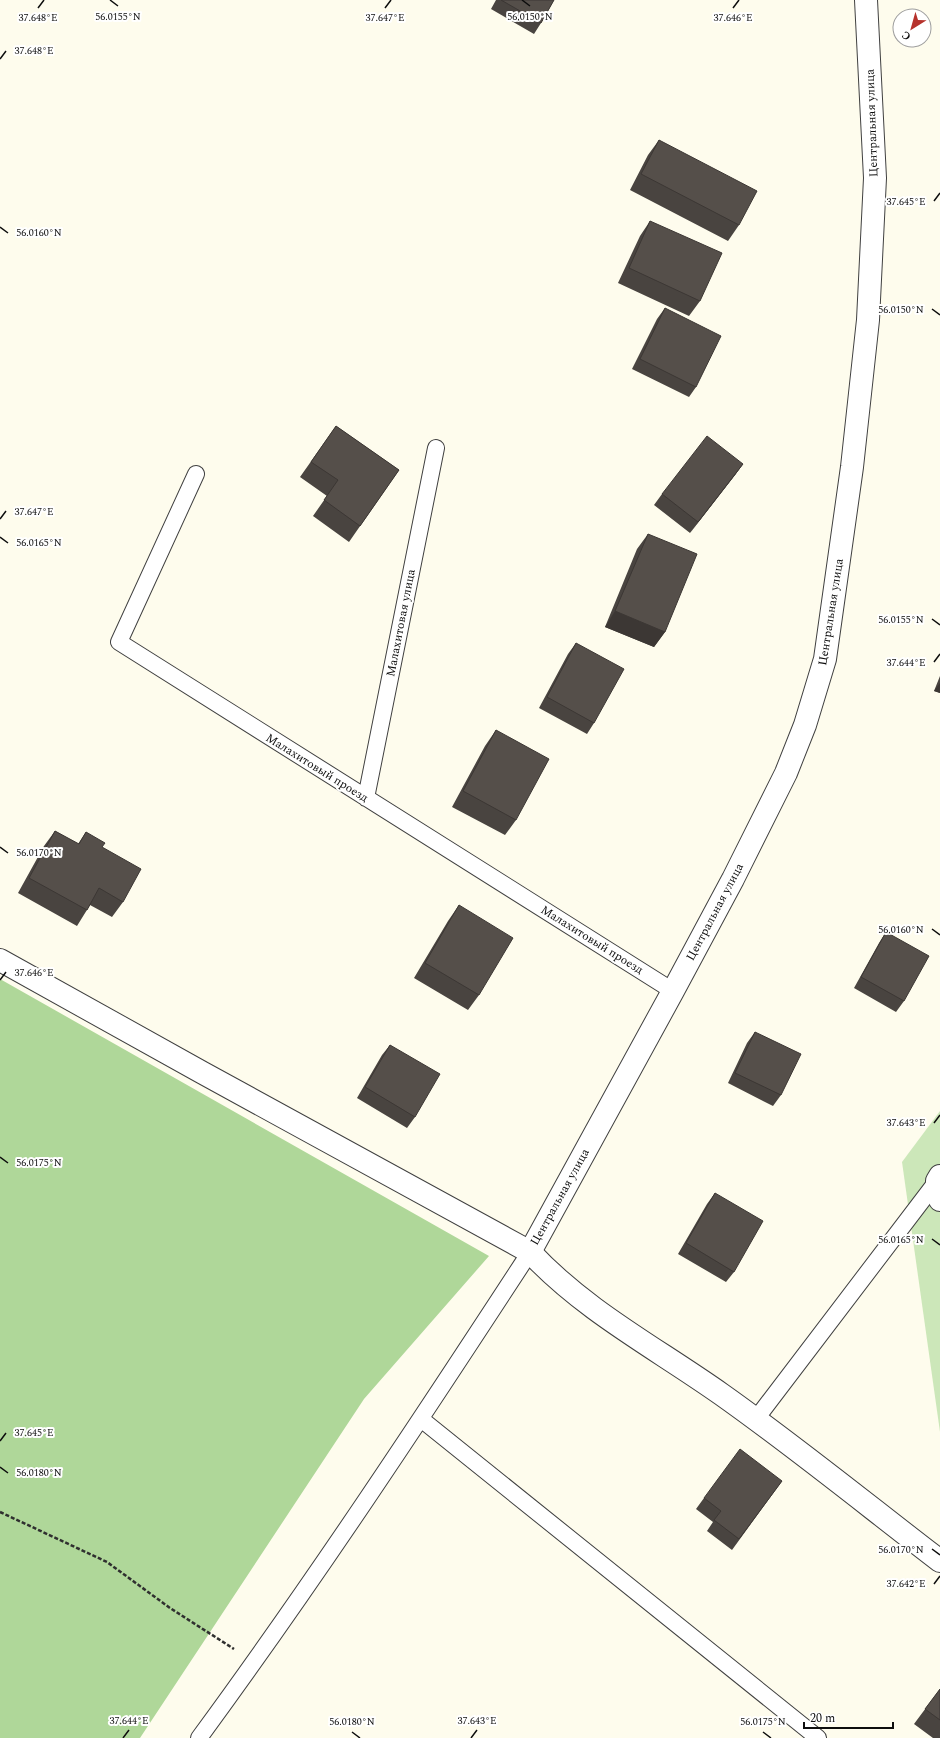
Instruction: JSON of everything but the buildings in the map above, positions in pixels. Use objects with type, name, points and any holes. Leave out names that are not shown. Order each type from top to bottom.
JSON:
[{"type":"street","name":"Центральная улица","points":[[530,1252],[733,880],[786,773],[805,725],[825,659],[852,466],[868,320],[875,178],[866,0]]},
{"type":"street","points":[[0,960],[530,1252],[548,1272],[584,1302],[636,1339],[756,1419],[940,1561]]},
{"type":"lane","name":"Малахитовая улица","points":[[366,798],[436,448]]},
{"type":"lane","name":"Малахитовый проезд","points":[[196,474],[119,642],[673,991]]},
{"type":"lane","points":[[756,1419],[939,1186]]},
{"type":"lane","points":[[199,1738],[255,1662],[421,1419],[530,1252]]},
{"type":"lane","points":[[421,1419],[818,1738]]},
{"type":"path","points":[[0,1512],[107,1562],[170,1608],[255,1662]]},
{"type":"green space","points":[[0,979],[489,1256],[364,1399],[140,1738],[0,1738]]},
{"type":"green space","points":[[940,1111],[940,1432],[902,1162]]}]
